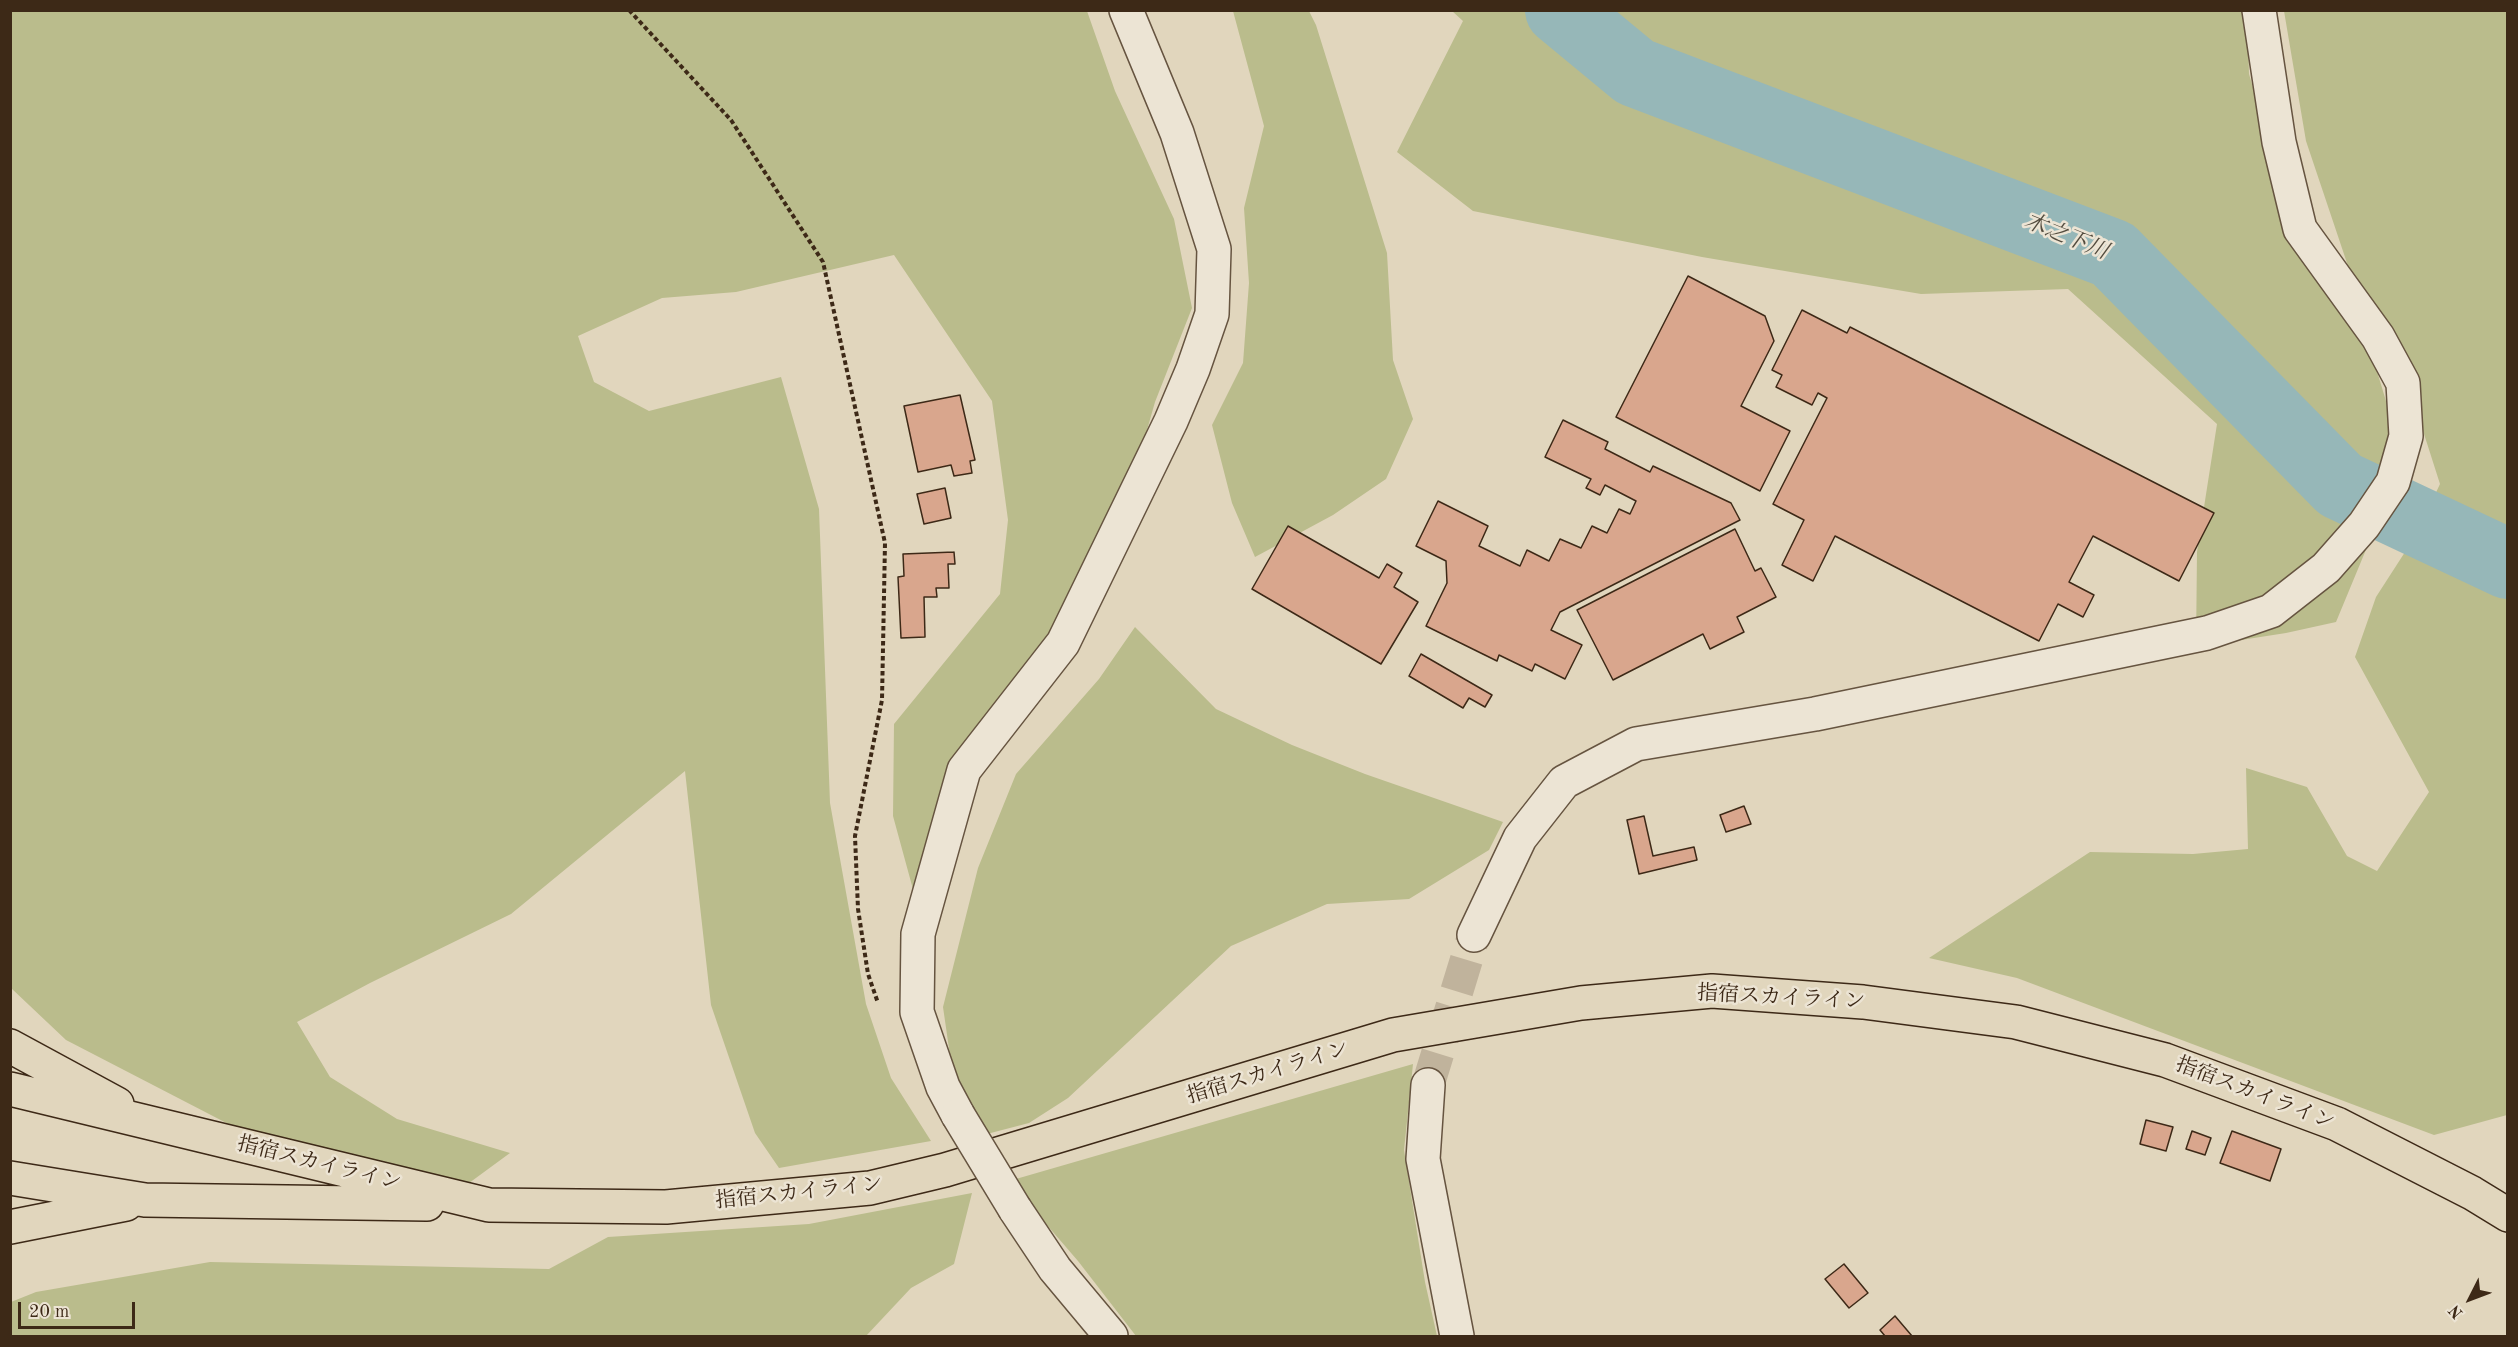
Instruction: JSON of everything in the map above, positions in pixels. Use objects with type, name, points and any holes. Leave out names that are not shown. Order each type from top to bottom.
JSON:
[{"type":"main road","name":"指宿スカイライン","points":[[10,1089],[489,1205],[666,1207],[870,1188],[945,1170],[1393,1035],[1581,1003],[1712,991],[1863,1002],[2016,1022],[2164,1060],[2337,1124],[2472,1193],[2508,1215]]},
{"type":"main road","points":[[10,1046],[158,1126]]},
{"type":"main road","points":[[10,1178],[145,1200],[489,1205]]},
{"type":"main road","points":[[10,1227],[145,1200]]},
{"type":"street","points":[[1111,1336],[1055,1269],[1015,1209],[958,1115],[943,1087],[917,1012],[918,934],[964,770],[1063,643],[1171,421],[1193,369],[1212,314],[1214,249],[1177,133],[1126,10]]},
{"type":"street","points":[[1474,935],[1520,838],[1564,782],[1636,744],[1815,714],[2207,633],[2271,612],[2326,568],[2364,525],[2393,482],[2406,436],[2403,383],[2378,337],[2300,229],[2279,142],[2259,10]]},
{"type":"street","points":[[1428,1085],[1423,1158],[1457,1336]]},
{"type":"path","points":[[629,10],[732,120],[823,262],[885,543],[882,700],[855,836],[858,909],[868,974],[879,1006]]},
{"type":"green space","points":[[10,11],[1087,11],[1115,91],[1174,219],[1192,308],[1155,402],[1125,507],[1066,637],[948,784],[920,915],[893,816],[894,724],[1000,594],[1008,520],[992,401],[894,255],[736,292],[662,298],[578,336],[594,382],[649,411],[781,377],[819,509],[830,803],[866,1004],[891,1078],[931,1141],[779,1168],[755,1133],[711,1005],[685,771],[511,914],[370,983],[297,1022],[330,1077],[397,1119],[510,1153],[465,1186],[296,1159],[66,1040],[11,988]]},
{"type":"green space","points":[[1233,11],[1309,11],[1316,25],[1387,253],[1393,360],[1413,419],[1386,479],[1333,515],[1255,557],[1232,503],[1212,425],[1243,363],[1249,283],[1244,208],[1264,126]]},
{"type":"green space","points":[[1452,11],[2247,11],[2249,74],[2279,176],[2370,348],[2398,441],[2387,499],[2336,622],[2286,633],[2196,647],[2197,552],[2217,424],[2068,289],[1921,294],[1702,257],[1473,211],[1397,152],[1463,21]]},
{"type":"green space","points":[[2284,11],[2507,11],[2507,1115],[2434,1135],[2017,978],[1929,958],[2090,852],[2193,854],[2248,849],[2246,768],[2307,787],[2347,856],[2377,871],[2429,792],[2355,657],[2376,597],[2416,535],[2440,484],[2402,365],[2349,269],[2306,141]]},
{"type":"green space","points":[[1135,627],[1216,709],[1292,745],[1365,774],[1503,822],[1489,850],[1409,899],[1327,904],[1231,946],[1068,1098],[1029,1123],[983,1135],[954,1083],[943,1007],[978,868],[1016,774],[1099,679]]},
{"type":"green space","points":[[1413,1064],[1404,1150],[1425,1282],[1437,1336],[1136,1336],[1078,1261],[1009,1181]]},
{"type":"green space","points":[[972,1193],[954,1264],[911,1288],[866,1336],[11,1336],[11,1302],[36,1292],[210,1262],[549,1269],[608,1237],[809,1224]]},
{"type":"building","points":[[1688,276],[1765,316],[1774,341],[1741,406],[1790,431],[1760,491],[1616,417]]},
{"type":"building","points":[[1802,310],[1847,333],[1850,327],[2214,513],[2179,581],[2093,536],[2069,582],[2094,595],[2083,617],[2058,604],[2039,641],[1835,536],[1813,581],[1782,565],[1804,520],[1773,504],[1827,398],[1818,393],[1812,405],[1776,387],[1782,375],[1772,370]]},
{"type":"building","points":[[960,395],[975,460],[970,461],[972,473],[954,476],[951,465],[918,472],[904,406]]},
{"type":"building","points":[[1563,420],[1608,442],[1605,449],[1650,472],[1653,466],[1731,503],[1740,520],[1560,612],[1551,630],[1582,645],[1565,679],[1535,664],[1532,671],[1499,655],[1497,661],[1426,626],[1447,583],[1446,561],[1416,546],[1438,501],[1488,526],[1479,546],[1520,566],[1527,550],[1549,561],[1560,539],[1581,548],[1592,526],[1607,533],[1619,509],[1630,514],[1636,501],[1605,485],[1600,495],[1586,488],[1591,479],[1545,457]]},
{"type":"building","points":[[945,488],[951,518],[924,524],[917,494]]},
{"type":"building","points":[[1288,526],[1379,578],[1387,564],[1402,573],[1394,587],[1418,602],[1381,664],[1252,589]]},
{"type":"building","points":[[1735,529],[1755,571],[1761,568],[1776,597],[1737,617],[1744,632],[1710,649],[1703,634],[1613,680],[1577,610]]},
{"type":"building","points":[[954,552],[955,564],[948,564],[949,588],[936,588],[937,597],[924,597],[925,637],[901,638],[898,577],[904,576],[903,554]]},
{"type":"building","points":[[1421,654],[1492,695],[1485,707],[1469,698],[1463,708],[1409,676]]},
{"type":"building","points":[[1744,806],[1751,824],[1726,832],[1720,815]]},
{"type":"building","points":[[1644,816],[1653,856],[1694,847],[1697,860],[1639,874],[1627,820]]},
{"type":"building","points":[[2146,1120],[2173,1127],[2166,1151],[2140,1144]]},
{"type":"building","points":[[2192,1131],[2211,1138],[2205,1155],[2186,1149]]},
{"type":"building","points":[[2232,1131],[2281,1149],[2270,1181],[2220,1163]]},
{"type":"building","points":[[1844,1264],[1868,1293],[1849,1308],[1825,1279]]},
{"type":"building","points":[[1895,1316],[1912,1336],[1885,1336],[1880,1330]]},
{"type":"waterway","name":"木之下川","points":[[1560,10],[1635,72],[2113,254],[2340,485],[2508,564]]},
{"type":"tunnel","points":[[1428,1085],[1474,935]]}]
